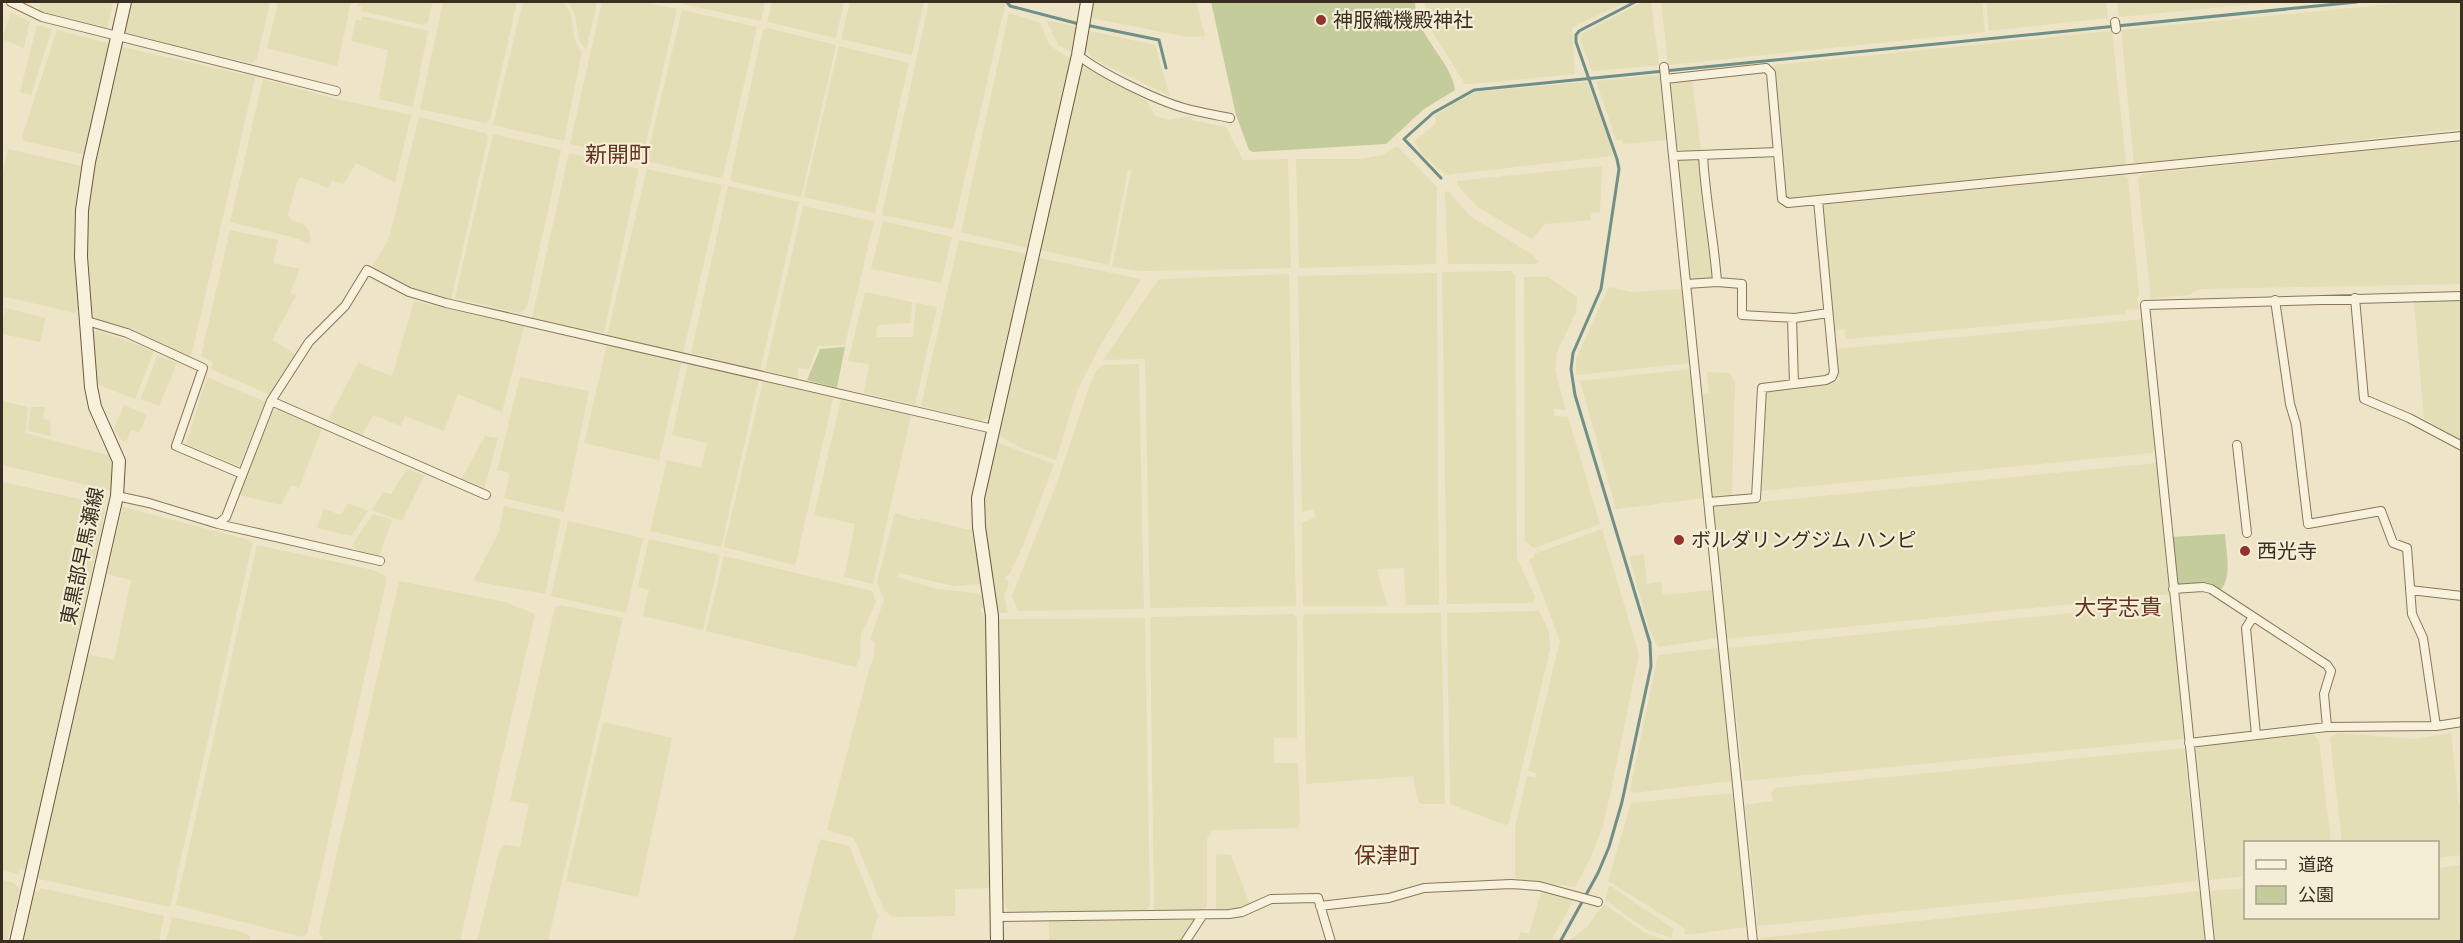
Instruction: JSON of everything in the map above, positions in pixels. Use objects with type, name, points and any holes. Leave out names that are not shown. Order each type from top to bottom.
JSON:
[{"type":"main road","name":"東黒部早馬瀬線","points":[[16,942],[117,496],[118,460],[92,399],[81,257],[83,197],[125,2]]},
{"type":"main road","points":[[997,942],[992,616],[978,507],[979,489],[1078,55],[1087,2]]},
{"type":"street","points":[[11,2],[42,17],[117,38],[336,92]]},
{"type":"street","points":[[1078,55],[1116,78],[1182,108],[1230,118]]},
{"type":"street","points":[[1753,942],[1665,73],[1766,68],[1771,73],[1782,199],[1788,202],[2462,136]]},
{"type":"street","points":[[1674,156],[1778,152]]},
{"type":"street","points":[[1703,155],[1704,182],[1714,238],[1717,282]]},
{"type":"street","points":[[1709,502],[1756,498],[1762,388],[1832,377],[1834,372],[1818,200]]},
{"type":"street","points":[[218,524],[226,517],[271,401],[309,342],[345,306],[367,270],[409,292],[446,303],[993,429]]},
{"type":"street","points":[[1686,284],[1717,282],[1742,284],[1742,315],[1792,318],[1828,313]]},
{"type":"street","points":[[2210,942],[2145,305],[2462,296]]},
{"type":"street","points":[[2355,298],[2364,399],[2409,418],[2462,446]]},
{"type":"street","points":[[2275,300],[2290,404],[2296,424],[2308,524],[2381,511],[2393,543],[2407,548],[2412,615],[2422,638],[2436,726]]},
{"type":"street","points":[[1792,318],[1794,384]]},
{"type":"street","points":[[87,321],[127,333],[203,368],[176,446],[242,474]]},
{"type":"street","points":[[271,401],[486,495]]},
{"type":"street","points":[[2237,445],[2247,533]]},
{"type":"street","points":[[117,496],[149,503],[218,524],[380,561]]},
{"type":"street","points":[[2173,589],[2203,587],[2211,589],[2327,664],[2331,671],[2324,694],[2327,727]]},
{"type":"street","points":[[2410,590],[2462,596]]},
{"type":"street","points":[[2253,617],[2246,628],[2256,735]]},
{"type":"street","points":[[2189,743],[2327,727],[2436,726],[2462,722]]},
{"type":"street","points":[[1320,906],[1389,898],[1424,888],[1516,884],[1539,886],[1598,902]]},
{"type":"street","points":[[996,917],[1202,916],[1242,912],[1271,899],[1318,898],[1331,942]]},
{"type":"street","points":[[1185,942],[1202,916]]},
{"type":"shaded area","points":[[41,2],[113,2],[107,29],[47,14],[39,10]]},
{"type":"shaded area","points":[[130,2],[270,2],[257,59],[252,63],[128,35],[124,29]]},
{"type":"shaded area","points":[[278,2],[351,2],[337,66],[267,48]]},
{"type":"shaded area","points":[[359,2],[433,2],[428,22],[423,25],[361,11],[362,7],[358,6]]},
{"type":"shaded area","points":[[443,2],[517,2],[490,120],[485,123],[420,109]]},
{"type":"shaded area","points":[[523,2],[564,2],[571,14],[575,40],[582,52],[564,141],[493,125]]},
{"type":"shaded area","points":[[568,2],[597,2],[586,50],[579,40],[575,14]]},
{"type":"shaded area","points":[[602,2],[643,2],[677,9],[642,160],[570,144]]},
{"type":"shaded area","points":[[683,2],[765,2],[761,21],[683,4]]},
{"type":"shaded area","points":[[772,2],[844,2],[836,38],[767,22]]},
{"type":"shaded area","points":[[850,2],[924,2],[912,55],[841,39]]},
{"type":"shaded area","points":[[929,2],[1003,2],[1005,5],[953,229],[882,215]]},
{"type":"shaded area","points":[[1094,2],[1196,2],[1205,36],[1188,37],[1091,18]]},
{"type":"shaded area","points":[[1425,2],[1627,2],[1572,27],[1575,74],[1465,84],[1433,33],[1426,14]]},
{"type":"shaded area","points":[[1643,2],[1651,2],[1659,65],[1592,71],[1580,40],[1581,34]]},
{"type":"shaded area","points":[[1661,2],[1982,2],[1985,32],[1668,65]]},
{"type":"shaded area","points":[[1986,2],[2106,2],[2108,18],[1989,31]]},
{"type":"shaded area","points":[[2117,2],[2274,2],[2119,17]]},
{"type":"shaded area","points":[[2413,2],[2461,2],[2461,129],[2134,164],[2121,30]]},
{"type":"shaded area","points":[[682,10],[757,27],[723,176],[719,178],[646,161]]},
{"type":"shaded area","points":[[11,12],[30,22],[24,48],[2,39]]},
{"type":"shaded area","points":[[1009,13],[1040,23],[1050,46],[1071,59],[1028,248],[961,232]]},
{"type":"shaded area","points":[[362,16],[428,31],[413,107],[379,99],[388,50],[351,41],[356,19],[361,21]]},
{"type":"shaded area","points":[[1046,20],[1079,27],[1073,53],[1058,45]]},
{"type":"shaded area","points":[[37,25],[52,29],[31,95],[20,92]]},
{"type":"shaded area","points":[[768,28],[836,45],[801,197],[734,182],[730,179],[763,30]]},
{"type":"shaded area","points":[[57,30],[111,44],[86,153],[83,154],[24,141],[22,137]]},
{"type":"shaded area","points":[[1090,31],[1155,45],[1170,96],[1093,59],[1086,48]]},
{"type":"shaded area","points":[[2112,31],[2126,162],[2124,166],[1791,199],[1785,195],[1773,65]]},
{"type":"shaded area","points":[[839,46],[909,63],[875,213],[804,197]]},
{"type":"shaded area","points":[[122,47],[255,77],[191,357],[125,328],[96,319],[91,311],[86,242],[91,179]]},
{"type":"shaded area","points":[[1082,65],[1147,101],[1155,116],[1169,120],[1192,116],[1192,120],[1226,127],[1243,160],[1288,159],[1291,268],[1142,271],[1112,267],[1131,171],[1128,170],[1109,265],[1040,250]]},
{"type":"shaded area","points":[[1661,75],[1668,140],[1623,144],[1622,140],[1616,140],[1596,81]]},
{"type":"shaded area","points":[[263,79],[336,99],[411,115],[395,183],[356,163],[343,185],[333,180],[328,188],[300,177],[288,215],[292,220],[303,224],[309,231],[311,242],[309,244],[296,238],[230,222]]},
{"type":"shaded area","points":[[1692,79],[1701,151],[1682,151],[1677,147],[1669,82]]},
{"type":"shaded area","points":[[1587,82],[1611,146],[1612,156],[1446,175],[1423,155],[1414,142],[1436,123],[1435,115],[1474,92]]},
{"type":"shaded area","points":[[419,117],[485,133],[488,138],[451,300],[412,289],[371,269],[389,238]]},
{"type":"shaded area","points":[[493,134],[561,150],[527,307],[519,313],[455,298]]},
{"type":"shaded area","points":[[2461,141],[2461,284],[2200,289],[2189,295],[2151,298],[2138,179],[2142,174]]},
{"type":"shaded area","points":[[1397,146],[1437,187],[1436,264],[1299,268],[1296,159],[1361,159],[1383,155]]},
{"type":"shaded area","points":[[8,149],[81,166],[75,205],[74,247],[80,306],[75,313],[2,296],[2,178]]},
{"type":"shaded area","points":[[569,153],[639,169],[604,333],[532,318]]},
{"type":"shaded area","points":[[1678,158],[1699,161],[1701,188],[1711,237],[1713,279],[1691,280]]},
{"type":"shaded area","points":[[1602,166],[1600,212],[1591,213],[1591,220],[1545,224],[1532,239],[1479,208],[1458,186],[1457,181]]},
{"type":"shaded area","points":[[647,169],[722,185],[683,353],[607,335]]},
{"type":"shaded area","points":[[2123,175],[2128,178],[2139,309],[2125,310],[2125,314],[1846,339],[1845,329],[1835,331],[1823,205]]},
{"type":"shaded area","points":[[728,186],[799,202],[760,370],[691,353]]},
{"type":"shaded area","points":[[1448,191],[1470,216],[1533,255],[1539,262],[1536,264],[1448,264],[1445,192]]},
{"type":"shaded area","points":[[803,206],[874,221],[845,345],[818,346],[809,369],[798,368],[798,380],[765,370]]},
{"type":"shaded area","points":[[883,221],[952,237],[941,283],[871,269]]},
{"type":"shaded area","points":[[230,230],[278,240],[273,263],[300,269],[290,293],[297,294],[272,340],[295,354],[270,395],[211,369],[213,362],[201,356]]},
{"type":"shaded area","points":[[959,240],[1027,254],[990,417],[980,421],[921,406]]},
{"type":"shaded area","points":[[1039,258],[1141,279],[1101,344],[1077,391],[1056,460],[1021,448],[998,435]]},
{"type":"shaded area","points":[[1511,271],[1515,276],[1517,558],[1535,597],[1532,603],[1447,604],[1442,272]]},
{"type":"shaded area","points":[[1437,273],[1439,605],[1406,605],[1404,568],[1377,569],[1387,606],[1303,606],[1302,523],[1316,517],[1313,509],[1302,512],[1298,276]]},
{"type":"shaded area","points":[[1289,274],[1296,606],[1150,608],[1145,359],[1103,360],[1159,279]]},
{"type":"shaded area","points":[[1524,277],[1548,277],[1577,297],[1576,312],[1557,352],[1555,371],[1566,410],[1554,409],[1554,416],[1568,417],[1600,524],[1534,548],[1525,541]]},
{"type":"shaded area","points":[[1609,287],[1632,292],[1682,289],[1691,363],[1576,375],[1576,359]]},
{"type":"shaded area","points":[[865,292],[912,302],[911,323],[877,325],[876,337],[913,337],[916,303],[937,307],[915,405],[864,393],[869,364],[848,361]]},
{"type":"shaded area","points":[[414,301],[524,326],[502,412],[458,394],[444,431],[405,416],[401,426],[373,415],[362,436],[331,423],[329,418],[358,363],[392,376]]},
{"type":"shaded area","points":[[2462,301],[2461,441],[2424,419],[2414,302]]},
{"type":"shaded area","points":[[5,308],[46,318],[40,342],[2,334]]},
{"type":"shaded area","points":[[2143,319],[2156,449],[2152,453],[1761,491],[1766,392],[1836,382],[1839,378],[1837,349]]},
{"type":"shaded area","points":[[97,330],[154,351],[135,399],[99,385],[96,380],[93,334]]},
{"type":"shaded area","points":[[607,345],[682,361],[659,460],[584,443]]},
{"type":"shaded area","points":[[157,356],[177,363],[159,406],[141,399]]},
{"type":"shaded area","points":[[688,363],[759,380],[721,547],[650,531],[667,460],[701,468],[707,443],[672,435]]},
{"type":"shaded area","points":[[1139,364],[1144,609],[1018,611],[1012,596],[1058,480],[1090,384],[1097,370],[1103,365]]},
{"type":"shaded area","points":[[1691,369],[1705,498],[1616,509],[1580,381]]},
{"type":"shaded area","points":[[1707,372],[1730,373],[1735,382],[1732,495],[1712,496],[1703,394],[1709,393]]},
{"type":"shaded area","points":[[207,377],[265,402],[239,466],[186,444]]},
{"type":"shaded area","points":[[520,377],[589,391],[564,512],[504,498],[510,473],[497,470]]},
{"type":"shaded area","points":[[763,381],[833,398],[794,565],[724,547]]},
{"type":"shaded area","points":[[841,399],[911,415],[873,584],[844,577],[855,524],[814,515]]},
{"type":"shaded area","points":[[2,401],[28,407],[25,433],[111,456],[113,486],[109,490],[2,465]]},
{"type":"shaded area","points":[[124,405],[147,415],[139,433],[131,429],[126,442],[120,439],[114,429]]},
{"type":"shaded area","points":[[31,407],[45,407],[43,419],[50,420],[51,436],[28,431]]},
{"type":"shaded area","points":[[281,409],[322,428],[299,488],[291,485],[281,505],[240,495],[239,491],[271,412]]},
{"type":"shaded area","points":[[485,436],[498,438],[484,490],[461,480]]},
{"type":"shaded area","points":[[996,442],[1054,464],[1023,546],[1010,573],[1005,578],[1009,583],[1004,596],[1008,613],[996,610],[983,512],[985,484]]},
{"type":"shaded area","points":[[2156,463],[2169,594],[1726,639],[1712,507]]},
{"type":"shaded area","points":[[407,469],[424,476],[402,521],[372,510],[383,492],[391,494]]},
{"type":"shaded area","points":[[2,482],[103,504],[105,511],[26,870],[20,868],[18,874],[2,870]]},
{"type":"shaded area","points":[[348,503],[368,511],[351,536],[317,528],[324,509],[341,515]]},
{"type":"shaded area","points":[[504,506],[561,519],[545,594],[473,581],[499,532]]},
{"type":"shaded area","points":[[123,507],[253,541],[170,907],[39,879],[36,873],[87,654],[114,660],[131,580],[107,574]]},
{"type":"shaded area","points":[[895,513],[920,521],[921,518],[972,529],[981,584],[953,586],[899,573],[897,577],[937,589],[976,593],[984,597],[986,609],[981,608],[981,612],[987,617],[990,888],[955,889],[955,916],[893,917],[884,910],[854,838],[827,830],[874,656],[875,642],[870,639],[884,600],[877,582]]},
{"type":"shaded area","points":[[373,514],[392,520],[379,557],[359,552],[352,545]]},
{"type":"shaded area","points":[[568,521],[643,538],[626,613],[551,596]]},
{"type":"shaded area","points":[[1602,529],[1639,655],[1604,823],[1591,857],[1575,887],[1517,879],[1515,877],[1515,828],[1527,776],[1535,778],[1536,773],[1528,771],[1560,641],[1529,559],[1534,557],[1534,554]]},
{"type":"shaded area","points":[[649,539],[720,555],[703,630],[643,616],[649,590],[638,587]]},
{"type":"shaded area","points":[[257,545],[373,570],[387,577],[307,934],[302,937],[176,905]]},
{"type":"shaded area","points":[[1644,555],[1647,584],[1661,582],[1663,595],[1713,590],[1718,638],[1658,647],[1650,631],[1629,556]]},
{"type":"shaded area","points":[[724,556],[872,591],[876,602],[861,635],[860,656],[856,667],[706,631]]},
{"type":"shaded area","points":[[399,581],[505,602],[535,614],[460,941],[324,941],[319,932]]},
{"type":"shaded area","points":[[2170,603],[2185,735],[2183,739],[1744,781],[1728,648]]},
{"type":"shaded area","points":[[560,605],[623,618],[548,941],[477,941],[499,852],[504,845],[520,847],[529,804],[510,801],[555,607]]},
{"type":"shaded area","points":[[1539,611],[1549,631],[1550,649],[1509,823],[1505,825],[1450,804],[1447,613]]},
{"type":"shaded area","points":[[1441,613],[1445,804],[1421,804],[1413,776],[1306,784],[1303,617],[1305,614]]},
{"type":"shaded area","points":[[1293,614],[1297,618],[1297,738],[1274,738],[1274,763],[1298,763],[1300,824],[1298,828],[1213,830],[1207,839],[1207,906],[1203,911],[1158,911],[1154,909],[1150,617]]},
{"type":"shaded area","points":[[1145,618],[1150,906],[1146,910],[1008,912],[1002,897],[997,622],[1000,619]]},
{"type":"shaded area","points":[[1718,648],[1733,781],[1633,793],[1630,789],[1658,655]]},
{"type":"shaded area","points":[[603,722],[672,738],[638,897],[566,881]]},
{"type":"shaded area","points":[[2338,733],[2413,739],[2451,733],[2459,804],[2461,804],[2461,855],[2439,858],[2439,841],[2342,841],[2330,738]]},
{"type":"shaded area","points":[[2313,734],[2319,740],[2331,841],[2244,841],[2244,876],[2209,880],[2196,746]]},
{"type":"shaded area","points":[[2184,748],[2198,881],[1758,926],[1745,805],[1773,801],[1771,793],[1775,788]]},
{"type":"shaded area","points":[[1733,793],[1747,927],[1685,935],[1684,928],[1608,881],[1631,803]]},
{"type":"shaded area","points":[[820,839],[849,846],[879,918],[876,920],[871,941],[793,941]]},
{"type":"shaded area","points":[[1216,854],[1231,855],[1250,905],[1236,910],[1216,912]]},
{"type":"shaded area","points":[[2461,865],[2461,941],[2215,941],[2210,891],[2244,888],[2244,919],[2439,919],[2439,868]]},
{"type":"shaded area","points":[[2,880],[14,883],[20,890],[7,941],[2,941]]},
{"type":"shaded area","points":[[1609,885],[1674,929],[1671,938],[1646,929],[1605,900]]},
{"type":"shaded area","points":[[41,888],[164,916],[159,941],[21,942],[33,891],[38,892]]},
{"type":"shaded area","points":[[2200,891],[2205,941],[1760,941],[1760,938]]},
{"type":"shaded area","points":[[1541,892],[1574,899],[1551,941],[1517,942],[1521,932],[1529,934]]},
{"type":"shaded area","points":[[1604,904],[1645,933],[1669,941],[1568,941],[1587,927]]},
{"type":"shaded area","points":[[172,917],[243,932],[250,936],[250,941],[166,941]]},
{"type":"shaded area","points":[[1193,920],[1194,922],[1181,941],[1049,942],[1049,921]]},
{"type":"green space","points":[[1211,2],[1415,2],[1421,26],[1447,69],[1455,90],[1424,109],[1386,144],[1253,152],[1249,150],[1236,115]]},
{"type":"green space","points":[[845,347],[837,388],[807,380],[820,349]]},
{"type":"green space","points":[[2225,534],[2227,572],[2226,580],[2219,592],[2175,587],[2170,537]]},
{"type":"waterway","points":[[1007,2],[1010,6],[1079,24]]},
{"type":"waterway","points":[[1560,942],[1598,873],[1609,847],[1622,802],[1651,666],[1650,643],[1575,395],[1571,369],[1573,353],[1601,289],[1619,169],[1576,42],[1576,35],[1579,31],[1635,2]]},
{"type":"waterway","points":[[1441,178],[1404,139],[1433,113],[1474,90],[2357,2]]},
{"type":"waterway","points":[[1086,25],[1159,40],[1166,68]]},
{"type":"place","name":"神服織機殿神社","points":[[1321,20]]},
{"type":"place","name":"ボルダリングジム ハンピ","points":[[1679,540]]},
{"type":"place","name":"西光寺","points":[[2245,551]]},
{"type":"district","name":"新開町","points":[[618,154]]},
{"type":"district","name":"大字志貴","points":[[2118,607]]},
{"type":"district","name":"保津町","points":[[1387,855]]}]
